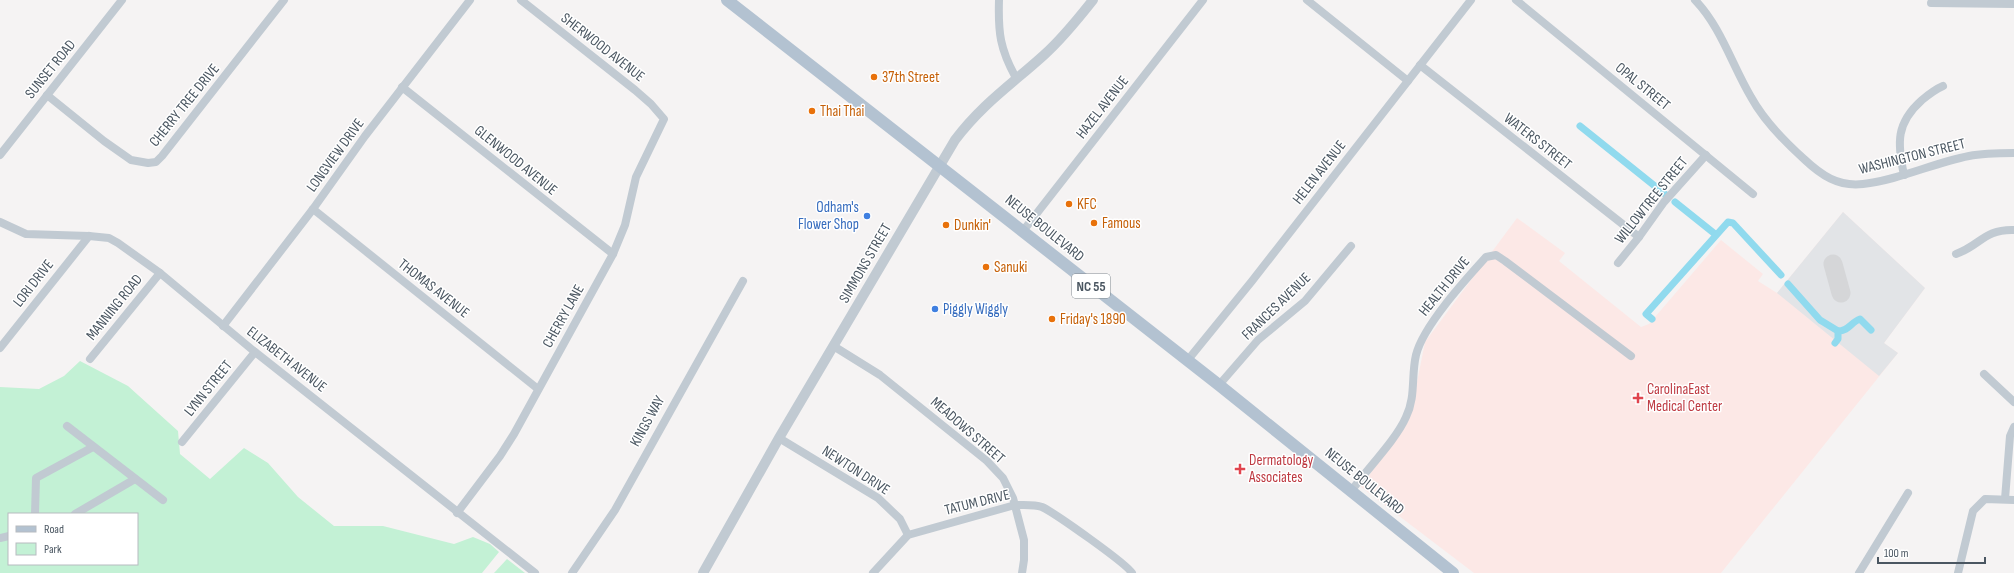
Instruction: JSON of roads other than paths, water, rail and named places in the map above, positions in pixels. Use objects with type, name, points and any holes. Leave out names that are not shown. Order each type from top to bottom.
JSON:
[{"type":"main road","name":"NEUSE BOULEVARD","points":[[727,0],[1219,385],[1352,490],[1453,573]]},
{"type":"street","name":"SUNSET ROAD","points":[[0,155],[122,0]]},
{"type":"street","name":"CHERRY TREE DRIVE","points":[[47,95],[124,156],[139,162],[156,162],[245,53],[284,0]]},
{"type":"street","name":"LONGVIEW DRIVE","points":[[222,326],[313,209],[402,87],[470,0]]},
{"type":"street","name":"SHERWOOD AVENUE","points":[[521,0],[635,90],[651,104],[664,119]]},
{"type":"street","points":[[999,0],[1000,40],[1005,58],[1016,78]]},
{"type":"street","name":"SIMMONS STREET","points":[[706,572],[779,438],[835,346],[939,165],[972,119],[993,97],[1058,41],[1093,0]]},
{"type":"street","name":"HAZEL AVENUE","points":[[1022,231],[1203,0]]},
{"type":"street","points":[[1307,0],[1408,81]]},
{"type":"street","name":"HELEN AVENUE","points":[[1187,361],[1252,282],[1471,0]]},
{"type":"street","name":"OPAL STREET","points":[[1516,0],[1753,194]]},
{"type":"street","name":"WASHINGTON STREET","points":[[1695,0],[1712,22],[1750,96],[1766,121],[1816,171],[1833,180],[1853,185],[1872,183],[1967,156],[1987,153],[2014,154]]},
{"type":"street","points":[[1931,3],[2014,4]]},
{"type":"street","name":"WATERS STREET","points":[[1420,65],[1640,237]]},
{"type":"street","points":[[1904,175],[1900,147],[1902,126],[1914,107],[1943,86]]},
{"type":"street","name":"GLENWOOD AVENUE","points":[[402,87],[613,254]]},
{"type":"street","name":"CHERRY LANE","points":[[457,513],[500,456],[613,254],[625,225],[636,177],[664,119]]},
{"type":"street","name":"WILLOWTREE STREET","points":[[1618,263],[1640,237],[1664,202],[1706,155]]},
{"type":"street","name":"THOMAS AVENUE","points":[[313,209],[538,389]]},
{"type":"street","name":"ELIZABETH AVENUE","points":[[0,222],[26,234],[89,236],[109,238],[118,243],[160,273],[222,326],[457,513],[535,573]]},
{"type":"street","points":[[1956,254],[1965,250],[1990,233],[2003,229],[2014,230]]},
{"type":"street","name":"LORI DRIVE","points":[[0,348],[89,236]]},
{"type":"street","name":"FRANCES AVENUE","points":[[1219,385],[1258,340],[1305,301],[1351,246]]},
{"type":"street","name":"HEALTH DRIVE","points":[[1352,490],[1406,418],[1412,399],[1416,356],[1423,337],[1432,322],[1486,257],[1496,255],[1505,261],[1631,356]]},
{"type":"street","name":"MANNING ROAD","points":[[90,359],[160,273]]},
{"type":"street","name":"KINGS WAY","points":[[572,573],[615,510],[743,281]]},
{"type":"street","name":"MEADOWS STREET","points":[[835,346],[880,375],[988,461],[1003,478],[1015,506],[1024,540],[1024,560],[1022,573]]},
{"type":"street","name":"LYNN STREET","points":[[182,442],[256,352]]},
{"type":"street","points":[[1984,374],[2014,402]]},
{"type":"street","points":[[67,426],[163,500]]},
{"type":"street","points":[[2005,498],[2008,450],[2010,436],[2014,427]]},
{"type":"street","name":"NEWTON DRIVE","points":[[779,438],[878,498],[900,520],[908,535]]},
{"type":"street","points":[[35,513],[36,478],[93,447]]},
{"type":"street","points":[[77,513],[135,478]]},
{"type":"street","points":[[1859,573],[1908,493]]},
{"type":"street","points":[[1958,573],[1973,511],[1985,499],[2005,498],[2014,500]]},
{"type":"street","name":"TATUM DRIVE","points":[[908,535],[1015,506],[1041,507],[1070,524],[1132,573]]},
{"type":"street","points":[[873,573],[908,535]]},
{"type":"waterway","points":[[1580,126],[1666,195]]},
{"type":"waterway","points":[[1675,202],[1715,234]]},
{"type":"waterway","points":[[1652,319],[1646,314],[1728,222],[1733,223],[1781,275]]},
{"type":"waterway","points":[[1788,284],[1820,320],[1838,331],[1838,339],[1835,343]]},
{"type":"waterway","points":[[1838,331],[1845,330],[1860,319],[1871,330]]},
{"type":"place","name":"37th Street","points":[[874,77]]},
{"type":"place","name":"Thai Thai","points":[[812,111]]},
{"type":"place","name":"KFC","points":[[1069,204]]},
{"type":"place","name":"Odham's Flower Shop","points":[[867,216]]},
{"type":"place","name":"Famous","points":[[1094,223]]},
{"type":"place","name":"Dunkin'","points":[[946,225]]},
{"type":"place","name":"Sanuki","points":[[986,267]]},
{"type":"place","name":"Piggly Wiggly","points":[[935,309]]},
{"type":"place","name":"Friday's 1890","points":[[1052,319]]},
{"type":"place","name":"CarolinaEast Medical Center","points":[[1638,398]]},
{"type":"place","name":"Dermatology Associates","points":[[1240,469]]}]
